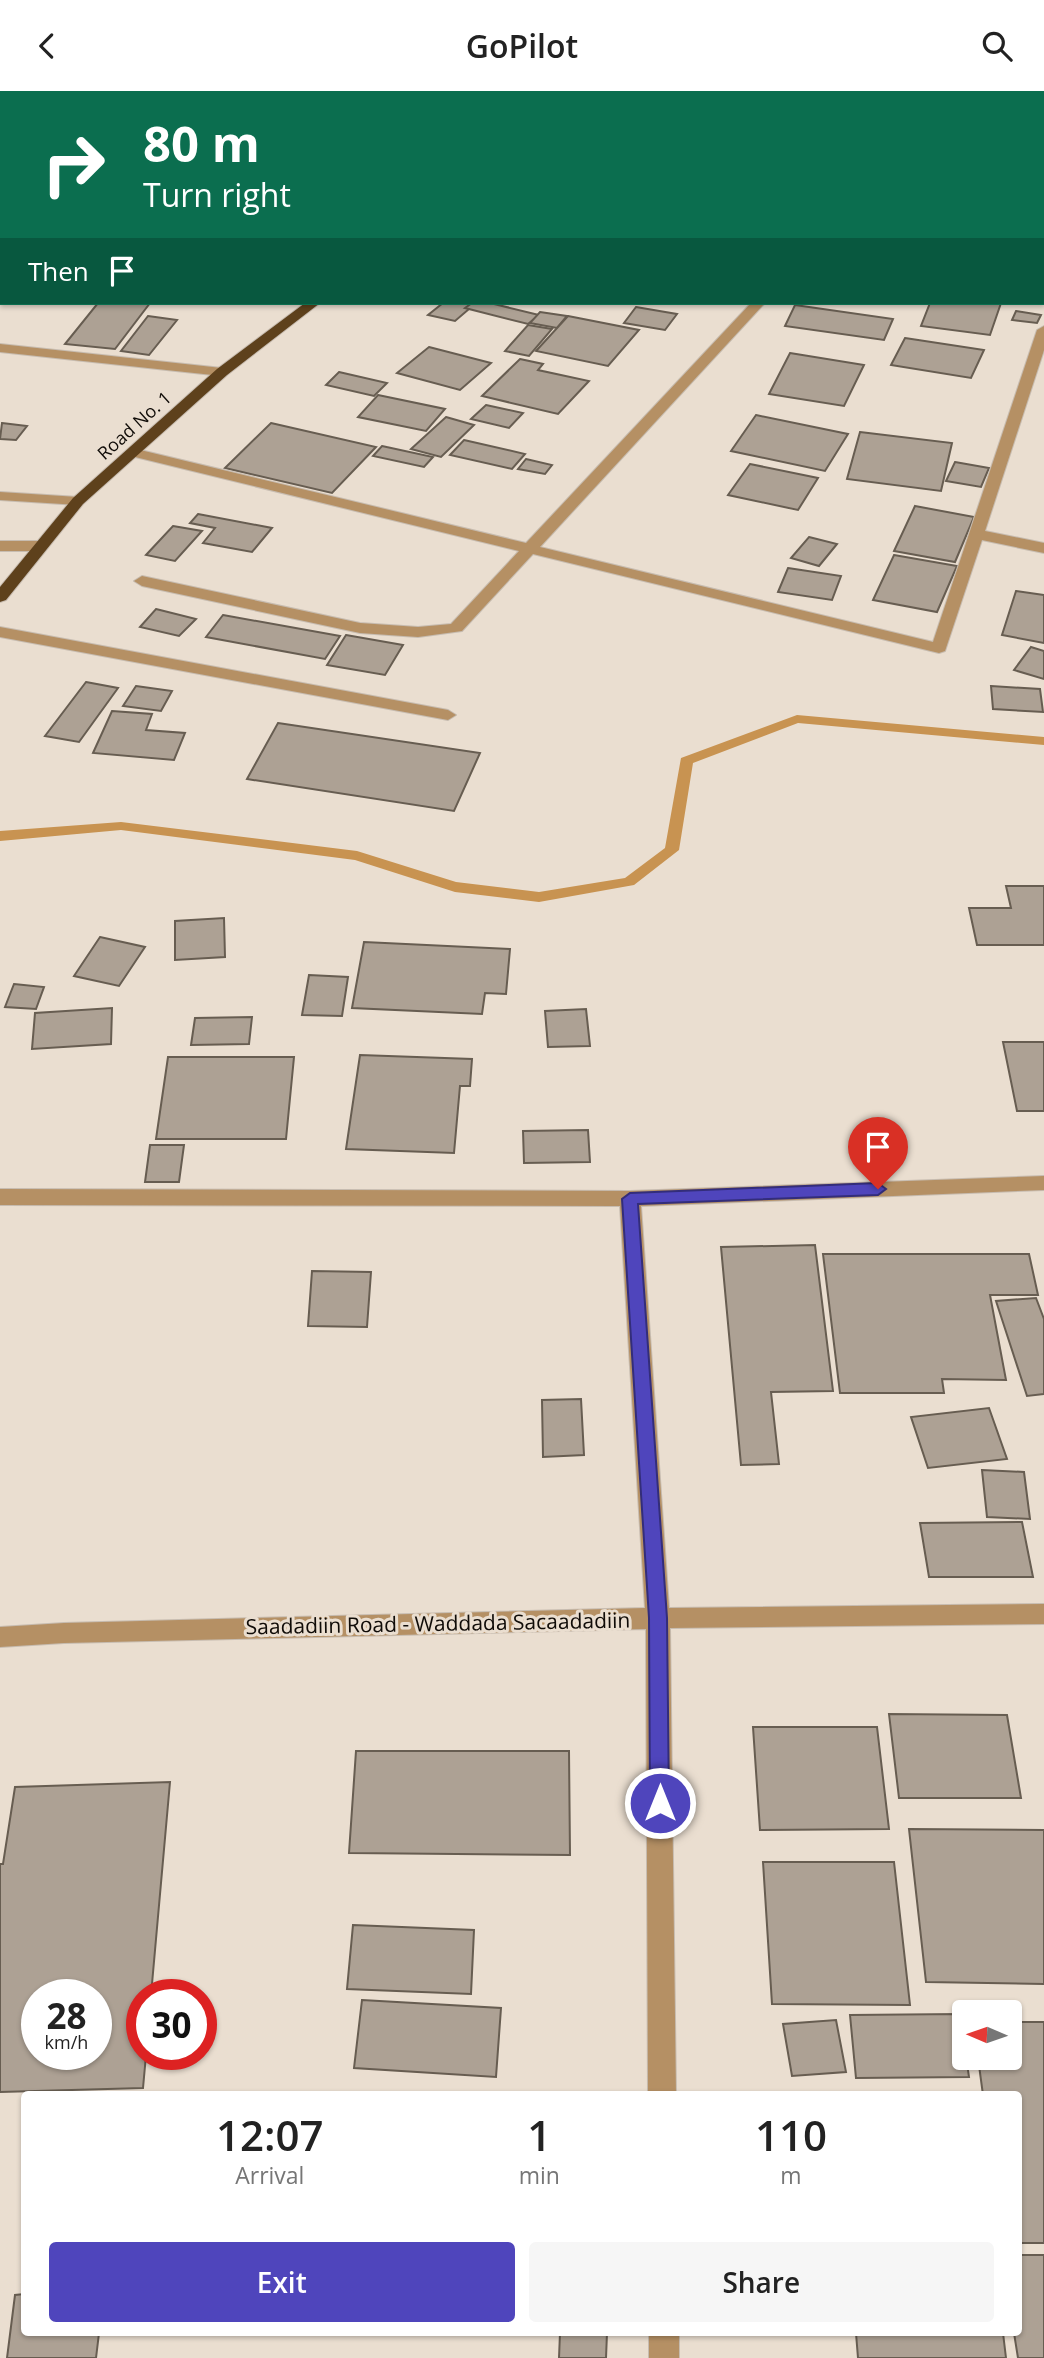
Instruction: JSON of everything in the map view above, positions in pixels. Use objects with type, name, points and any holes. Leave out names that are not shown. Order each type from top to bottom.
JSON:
[{"type":"highway","name":"Road No. 1","points":[[0,597],[78,501],[222,372],[310,305]]},
{"type":"street","points":[[142,581],[360,628],[418,632],[456,628],[756,305]]},
{"type":"street","points":[[132,452],[939,648],[1044,330]]},
{"type":"street","points":[[0,348],[222,372]]},
{"type":"street","points":[[0,496],[78,501]]},
{"type":"street","points":[[976,534],[1044,548]]},
{"type":"street","points":[[0,546],[41,546]]},
{"type":"street","points":[[0,632],[449,715]]},
{"type":"street","points":[[0,1197],[630,1199],[1044,1183]]},
{"type":"street","points":[[630,1199],[658,1618],[662,2091]]},
{"type":"street","name":"Saadadiin Road - Waddada Sacaadadiin","points":[[0,1637],[64,1633],[658,1618],[1044,1613]]},
{"type":"street","points":[[664,2336],[664,2358]]},
{"type":"building","points":[[96,305],[148,305],[115,349],[65,344]]},
{"type":"building","points":[[440,305],[474,305],[455,321],[428,315]]},
{"type":"building","points":[[469,305],[498,305],[539,315],[528,324],[465,308]]},
{"type":"building","points":[[795,305],[893,319],[884,340],[785,326]]},
{"type":"building","points":[[929,305],[1000,305],[990,335],[921,326]]},
{"type":"building","points":[[636,307],[677,314],[665,330],[624,323]]},
{"type":"building","points":[[1016,311],[1041,315],[1037,323],[1012,320]]},
{"type":"building","points":[[540,312],[567,316],[557,328],[530,323]]},
{"type":"building","points":[[148,316],[177,320],[149,355],[121,351]]},
{"type":"building","points":[[568,316],[639,330],[608,366],[536,351]]},
{"type":"building","points":[[528,325],[552,329],[529,356],[505,351]]},
{"type":"building","points":[[905,338],[984,350],[971,378],[891,365]]},
{"type":"building","points":[[429,347],[491,363],[460,390],[397,373]]},
{"type":"building","points":[[790,353],[864,365],[844,406],[769,394]]},
{"type":"building","points":[[520,359],[543,364],[538,370],[589,381],[558,414],[482,396]]},
{"type":"building","points":[[339,372],[387,383],[374,396],[326,385]]},
{"type":"building","points":[[378,395],[445,409],[426,431],[358,417]]},
{"type":"building","points":[[486,405],[523,413],[509,428],[471,419]]},
{"type":"building","points":[[756,415],[848,434],[825,471],[731,451]]},
{"type":"building","points":[[446,417],[474,425],[441,457],[411,449]]},
{"type":"building","points":[[2,423],[27,426],[16,440],[0,439]]},
{"type":"building","points":[[271,423],[376,447],[332,493],[225,468]]},
{"type":"building","points":[[860,432],[952,443],[941,491],[847,479]]},
{"type":"building","points":[[464,440],[525,454],[512,469],[450,455]]},
{"type":"building","points":[[382,446],[433,457],[424,467],[373,456]]},
{"type":"building","points":[[526,459],[552,465],[545,474],[518,469]]},
{"type":"building","points":[[955,462],[989,468],[981,487],[946,481]]},
{"type":"building","points":[[750,464],[818,478],[798,510],[728,495]]},
{"type":"building","points":[[915,506],[974,517],[955,562],[894,551]]},
{"type":"building","points":[[198,514],[272,528],[252,552],[203,543],[215,528],[190,523]]},
{"type":"building","points":[[173,526],[202,531],[175,561],[146,555]]},
{"type":"building","points":[[809,537],[837,544],[819,566],[791,558]]},
{"type":"building","points":[[894,555],[957,566],[937,612],[873,600]]},
{"type":"building","points":[[788,568],[841,576],[832,600],[778,592]]},
{"type":"building","points":[[1016,591],[1044,595],[1044,643],[1002,635]]},
{"type":"building","points":[[156,609],[196,619],[179,636],[140,627]]},
{"type":"building","points":[[223,615],[340,636],[325,659],[206,637]]},
{"type":"building","points":[[346,635],[403,645],[385,675],[327,665]]},
{"type":"building","points":[[1031,647],[1044,651],[1044,679],[1014,670]]},
{"type":"building","points":[[86,682],[118,688],[79,742],[45,736]]},
{"type":"building","points":[[136,686],[172,691],[161,711],[123,706]]},
{"type":"building","points":[[991,686],[1040,689],[1043,712],[993,709]]},
{"type":"building","points":[[112,711],[152,714],[146,730],[185,733],[174,760],[93,753]]},
{"type":"building","points":[[278,723],[480,753],[454,811],[247,779]]},
{"type":"building","points":[[1006,886],[1044,886],[1044,945],[977,945],[969,908],[1011,908]]},
{"type":"building","points":[[224,918],[225,957],[175,960],[175,921]]},
{"type":"building","points":[[100,937],[145,947],[119,986],[74,976]]},
{"type":"building","points":[[364,942],[510,949],[506,994],[485,993],[482,1014],[352,1008]]},
{"type":"building","points":[[309,975],[348,977],[342,1016],[302,1015]]},
{"type":"building","points":[[14,984],[44,987],[36,1009],[5,1007]]},
{"type":"building","points":[[112,1008],[111,1044],[32,1049],[35,1013]]},
{"type":"building","points":[[586,1009],[590,1046],[548,1047],[545,1011]]},
{"type":"building","points":[[252,1017],[249,1044],[191,1045],[195,1018]]},
{"type":"building","points":[[1003,1042],[1044,1042],[1044,1111],[1017,1111]]},
{"type":"building","points":[[360,1055],[472,1059],[470,1086],[460,1086],[454,1153],[346,1149]]},
{"type":"building","points":[[168,1057],[294,1057],[286,1139],[156,1139]]},
{"type":"building","points":[[588,1130],[590,1162],[524,1163],[523,1131]]},
{"type":"building","points":[[150,1145],[184,1145],[179,1182],[145,1182]]},
{"type":"building","points":[[815,1245],[833,1391],[771,1392],[779,1464],[741,1465],[721,1247]]},
{"type":"building","points":[[823,1254],[1029,1254],[1038,1295],[990,1295],[1006,1380],[942,1379],[944,1393],[840,1393]]},
{"type":"building","points":[[312,1271],[371,1272],[367,1327],[308,1326]]},
{"type":"building","points":[[1036,1298],[1044,1319],[1044,1394],[1027,1396],[996,1301]]},
{"type":"building","points":[[581,1399],[584,1455],[543,1457],[542,1400]]},
{"type":"building","points":[[989,1408],[1007,1459],[928,1468],[911,1417]]},
{"type":"building","points":[[982,1470],[1024,1472],[1030,1519],[987,1517]]},
{"type":"building","points":[[1022,1522],[1033,1577],[929,1577],[920,1523]]},
{"type":"building","points":[[889,1714],[1007,1715],[1021,1798],[899,1798]]},
{"type":"building","points":[[753,1727],[877,1727],[889,1829],[760,1830]]},
{"type":"building","points":[[356,1751],[569,1751],[570,1855],[349,1853]]},
{"type":"building","points":[[170,1782],[152,1979],[126,1979],[126,2070],[145,2070],[143,2088],[0,2092],[0,1864],[3,1864],[15,1787]]},
{"type":"building","points":[[909,1829],[1044,1830],[1044,1984],[926,1982]]},
{"type":"building","points":[[763,1862],[894,1862],[910,2005],[772,2004]]},
{"type":"building","points":[[353,1925],[474,1930],[471,1994],[347,1989]]},
{"type":"building","points":[[362,2000],[501,2008],[496,2077],[354,2068]]},
{"type":"building","points":[[952,2014],[952,2070],[968,2070],[969,2077],[856,2078],[850,2015]]},
{"type":"building","points":[[836,2020],[846,2072],[792,2076],[783,2024]]},
{"type":"building","points":[[1022,2022],[1044,2022],[1044,2243],[1022,2243],[1022,2091],[982,2091],[980,2070],[1022,2070]]},
{"type":"building","points":[[1022,2255],[1044,2255],[1044,2358],[1018,2358],[1014,2336],[1022,2336]]},
{"type":"building","points":[[21,2294],[21,2336],[99,2336],[96,2358],[7,2358],[15,2295]]},
{"type":"building","points":[[560,2336],[607,2336],[606,2358],[559,2358]]},
{"type":"building","points":[[856,2336],[1003,2336],[1006,2358],[858,2358]]},
{"type":"waterway","points":[[0,836],[121,826],[357,856],[455,887],[539,897],[629,882],[672,850],[686,761],[797,719],[1044,741]]},
{"type":"route","points":[[660,1803],[658,1618],[630,1199],[878,1189]]}]
